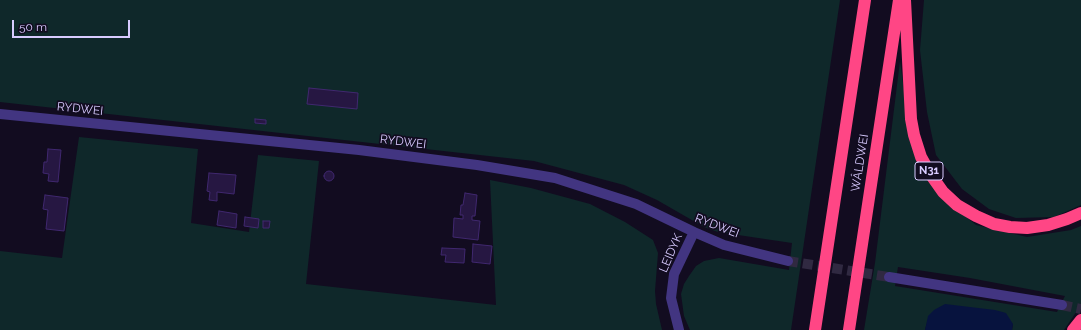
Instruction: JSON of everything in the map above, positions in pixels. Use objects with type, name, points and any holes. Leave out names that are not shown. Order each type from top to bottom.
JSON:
[{"type":"highway","name":"WÂLDWEI","points":[[815,330],[865,0]]},
{"type":"highway","name":"WÂLDWEI","points":[[849,330],[899,0]]},
{"type":"highway","name":"N31","points":[[905,0],[911,119],[914,135],[921,157],[943,192],[957,205],[976,216],[994,224],[1010,227],[1027,228],[1048,225],[1081,213]]},
{"type":"highway","points":[[1073,330],[1081,320]]},
{"type":"street","name":"RYDWEI","points":[[0,114],[359,150],[477,165],[555,178],[636,204],[694,232],[724,244],[788,261]]},
{"type":"street","name":"LEIDYK","points":[[679,330],[671,298],[674,274],[694,232]]},
{"type":"street","points":[[889,277],[1062,305]]},
{"type":"green space","points":[[0,0],[840,0],[791,330],[690,330],[684,316],[681,294],[684,284],[689,276],[696,266],[704,261],[719,258],[789,270],[792,243],[718,232],[704,227],[657,200],[624,185],[534,161],[0,102]]},
{"type":"green space","points":[[924,0],[1081,0],[1081,205],[1054,217],[1016,218],[989,209],[962,189],[936,155],[927,112],[920,50]]},
{"type":"green space","points":[[900,61],[910,133],[938,194],[976,225],[1027,237],[1071,230],[1081,226],[1081,305],[1064,330],[1012,330],[1013,324],[929,316],[925,330],[864,330],[875,263]],"holes":[[[898,267],[970,278],[1065,296],[1057,312],[895,286]]]},
{"type":"green space","points":[[79,137],[198,149],[191,223],[249,232],[258,155],[319,161],[306,284],[496,305],[490,180],[531,188],[590,204],[625,222],[653,240],[658,253],[655,291],[656,304],[662,330],[0,330],[0,251],[62,258]]},
{"type":"shaded area","points":[[945,304],[995,310],[1006,313],[1013,324],[1012,330],[925,330],[928,316],[934,310]]},
{"type":"building","points":[[309,88],[358,93],[357,109],[307,104]]},
{"type":"building","points":[[255,119],[266,120],[266,124],[255,123]]},
{"type":"building","points":[[48,149],[61,150],[58,182],[48,181],[49,174],[43,173],[44,162],[47,162]]},
{"type":"building","points":[[329,171],[334,176],[329,181],[324,176]]},
{"type":"building","points":[[209,173],[236,175],[234,194],[217,192],[217,201],[209,200],[210,192],[207,191]]},
{"type":"building","points":[[465,193],[477,195],[475,216],[472,216],[472,220],[480,221],[478,240],[453,237],[454,218],[463,219],[463,215],[460,215],[461,205],[463,205]]},
{"type":"building","points":[[45,195],[68,198],[64,231],[46,229],[48,210],[43,209]]},
{"type":"building","points":[[219,211],[237,214],[236,228],[217,225]]},
{"type":"building","points":[[245,217],[259,219],[258,228],[244,226]]},
{"type":"building","points":[[263,221],[270,221],[269,228],[263,228]]},
{"type":"building","points":[[473,244],[492,246],[490,264],[472,262]]},
{"type":"building","points":[[442,248],[465,249],[464,263],[445,262],[446,255],[441,255]]},
{"type":"tunnel","points":[[788,261],[889,277]]},
{"type":"tunnel","points":[[1062,305],[1081,309]]}]
